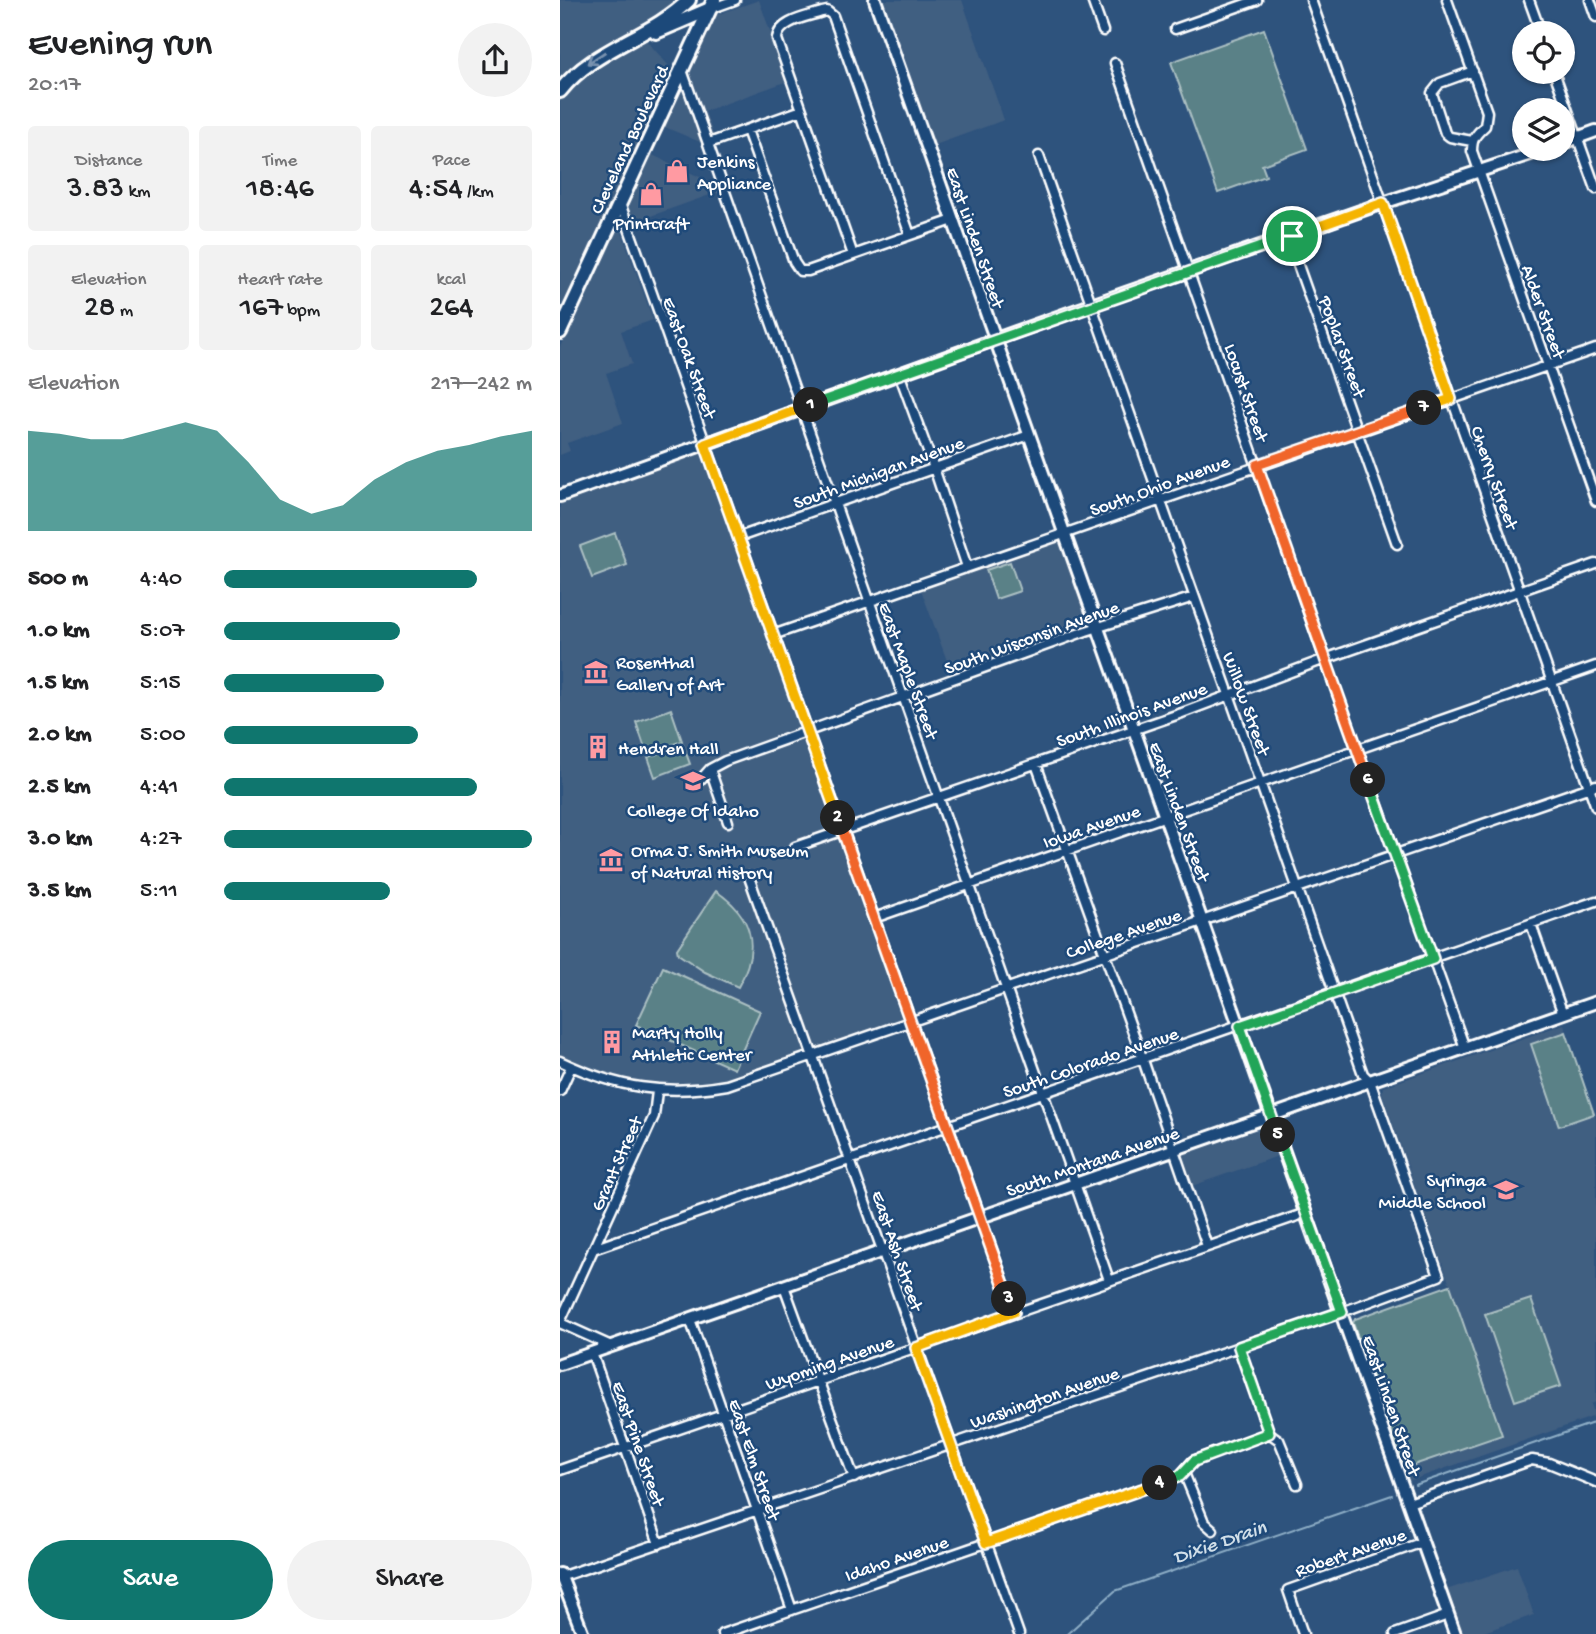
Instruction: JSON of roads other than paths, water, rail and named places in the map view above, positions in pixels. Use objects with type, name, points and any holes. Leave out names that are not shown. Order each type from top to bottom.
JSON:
[{"type":"main road","points":[[560,92],[586,64],[614,46],[640,35],[679,10],[689,0]]},
{"type":"main road","name":"East Linden Street","points":[[875,0],[1455,1634]]},
{"type":"main road","points":[[640,35],[654,33],[712,5]]},
{"type":"main road","name":"Cleveland Boulevard","points":[[561,326],[712,5]]},
{"type":"main road","points":[[679,22],[689,25],[696,39]]},
{"type":"main road","points":[[1575,139],[1596,131]]},
{"type":"main road","points":[[560,496],[1091,305],[1512,161]]},
{"type":"main road","name":"South Montana Avenue","points":[[560,1364],[1596,1002]]},
{"type":"main road","points":[[560,1576],[583,1634]]},
{"type":"street","points":[[712,5],[735,0]]},
{"type":"street","points":[[1092,0],[1103,31]]},
{"type":"street","points":[[1175,29],[1257,0]]},
{"type":"street","name":"Cherry Street","points":[[1311,0],[1552,681],[1593,786],[1596,807]]},
{"type":"street","points":[[1447,0],[1473,71],[1487,112],[1485,127],[1472,141],[1450,137],[1445,133],[1432,93],[1440,83],[1473,71]]},
{"type":"street","points":[[1529,0],[1537,21]]},
{"type":"street","points":[[1590,0],[1596,17]]},
{"type":"street","points":[[853,255],[777,39],[783,26],[827,12],[833,16],[910,235]]},
{"type":"street","name":"Locust Street","points":[[1115,62],[1465,1048]]},
{"type":"street","name":"East Maple Street","points":[[682,70],[1110,1280]]},
{"type":"street","points":[[1558,84],[1596,189]]},
{"type":"street","points":[[709,143],[802,110]]},
{"type":"street","points":[[747,130],[798,269],[808,271],[953,220]]},
{"type":"street","name":"Alder Street","points":[[1472,141],[1472,151],[1479,172],[1596,501]]},
{"type":"street","name":"Willow Street","points":[[1039,156],[1363,1074],[1370,1081],[1433,1258]]},
{"type":"street","name":"East Oak Street","points":[[620,203],[1014,1312]]},
{"type":"street","name":"Poplar Street","points":[[1288,237],[1397,544]]},
{"type":"street","name":"South Ohio Avenue","points":[[773,635],[1596,349]]},
{"type":"street","points":[[899,373],[967,567]]},
{"type":"street","name":"South Michigan Avenue","points":[[738,537],[1029,435]]},
{"type":"street","name":"South Illinois Avenue","points":[[795,847],[1596,564]]},
{"type":"street","name":"South Wisconsin Avenue","points":[[710,769],[717,764],[903,697],[1194,597]]},
{"type":"street","name":"Iowa Avenue","points":[[874,918],[1596,666]]},
{"type":"street","points":[[1036,764],[1143,1059],[1207,1246]]},
{"type":"street","points":[[701,779],[710,769],[728,822]]},
{"type":"street","name":"College Avenue","points":[[560,1062],[590,1075],[657,1091],[727,1085],[1593,786]]},
{"type":"street","name":"East Ash Street","points":[[748,877],[1018,1634]]},
{"type":"street","name":"South Colorado Avenue","points":[[593,1249],[1596,901]]},
{"type":"street","points":[[1531,924],[1563,1014]]},
{"type":"street","points":[[560,1091],[571,1066]]},
{"type":"street","name":"Grant Street","points":[[560,1323],[654,1116],[657,1091]]},
{"type":"street","name":"Wyoming Avenue","points":[[560,1470],[1306,1213]]},
{"type":"street","name":"Washington Avenue","points":[[560,1576],[1342,1312],[1439,1276],[1433,1258]]},
{"type":"street","points":[[784,1286],[855,1478]]},
{"type":"street","name":"East Elm Street","points":[[690,1318],[792,1610]]},
{"type":"street","points":[[560,1323],[611,1346]]},
{"type":"street","points":[[1239,1347],[1271,1434],[1279,1440],[1297,1484]]},
{"type":"street","name":"East Pine Street","points":[[592,1353],[659,1544]]},
{"type":"street","name":"Idaho Avenue","points":[[722,1634],[1184,1473],[1194,1461],[1271,1434]]},
{"type":"street","points":[[1409,1503],[1532,1460],[1549,1463],[1596,1482]]},
{"type":"street","points":[[1184,1473],[1204,1522],[1213,1530]]},
{"type":"street","name":"Robert Avenue","points":[[1303,1634],[1288,1590],[1423,1542]]},
{"type":"street","points":[[1395,1634],[1448,1615]]},
{"type":"waterway","name":"Dixie Drain","points":[[1415,1485],[1596,1422]]},
{"type":"waterway","name":"Dixie Drain","points":[[1067,1634],[1115,1591],[1392,1495]]},
{"type":"place","name":"Jenkins Appliance","points":[[677,171]]},
{"type":"place","name":"Printcraft","points":[[651,194]]},
{"type":"place","name":"Rosenthal Gallery of Art","points":[[596,672]]},
{"type":"place","name":"Hendren Hall","points":[[598,747]]},
{"type":"place","name":"College Of Idaho","points":[[693,781]]},
{"type":"place","name":"Orma J. Smith Museum of Natural History","points":[[611,860]]},
{"type":"place","name":"Marty Holly Athletic Center","points":[[612,1042]]},
{"type":"place","name":"Syringa Middle School","points":[[1506,1190]]}]
